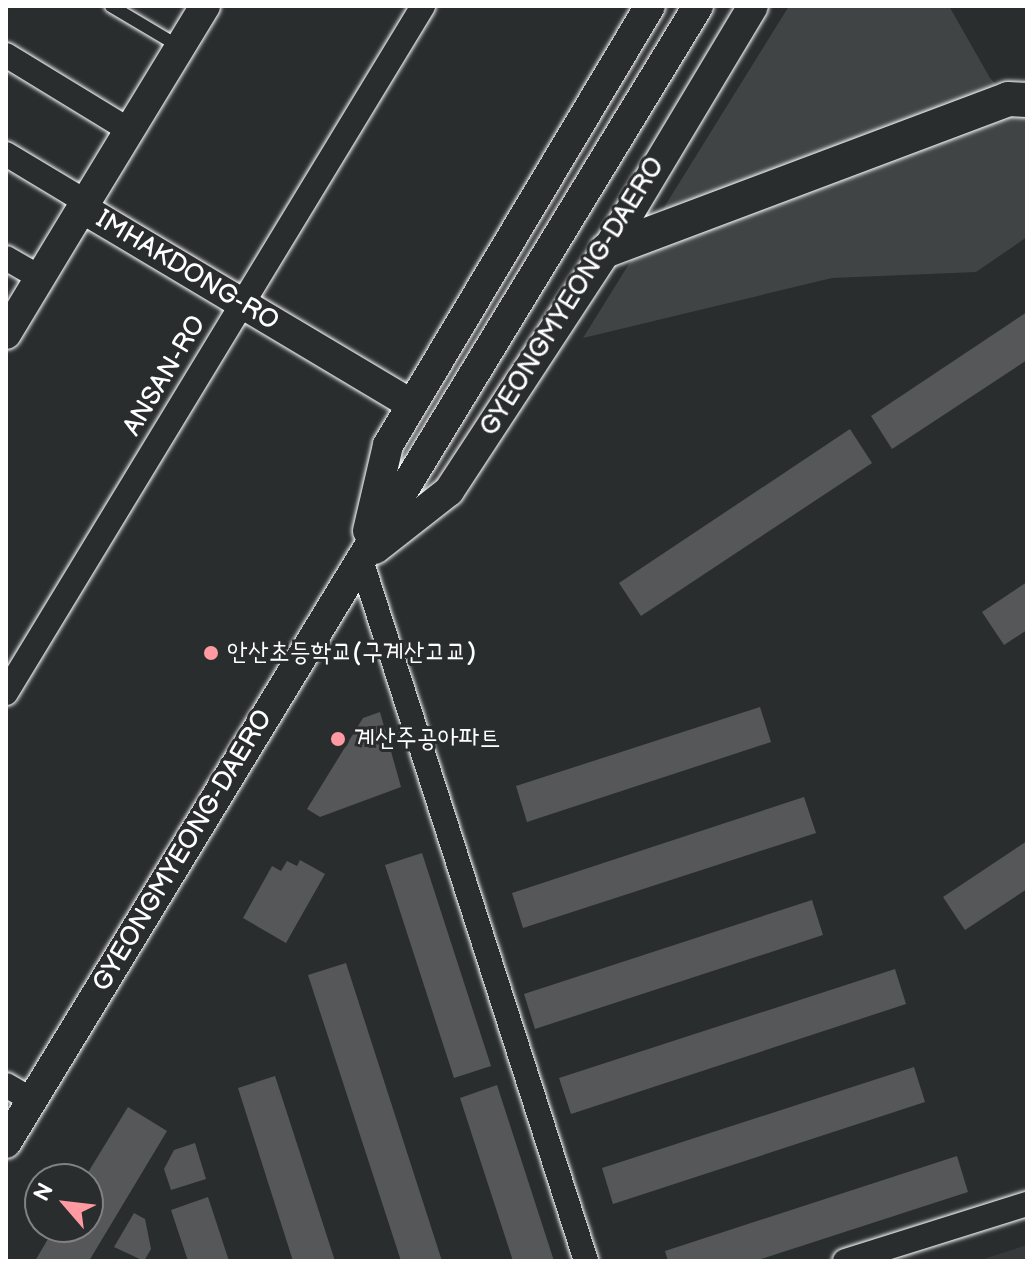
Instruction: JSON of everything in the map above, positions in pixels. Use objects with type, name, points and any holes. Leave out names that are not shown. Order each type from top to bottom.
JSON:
[{"type":"main road","points":[[607,250],[1008,99],[1027,100]]},
{"type":"street","name":"IMHAKDONG-RO","points":[[205,6],[84,205],[412,405]]},
{"type":"street","name":"ANSAN-RO","points":[[9,680],[423,6]]},
{"type":"street","name":"GYEONGMYEONG-DAERO","points":[[361,560],[388,445],[650,6]]},
{"type":"street","name":"GYEONGMYEONG-DAERO","points":[[6,1143],[19,1093],[361,560],[698,6]]},
{"type":"street","name":"GYEONGMYEONG-DAERO","points":[[361,560],[449,491],[607,250],[753,6]]},
{"type":"street","points":[[6,55],[129,130]]},
{"type":"street","points":[[6,154],[84,205],[6,334]]},
{"type":"street","points":[[6,258],[40,278]]},
{"type":"street","points":[[361,560],[586,1261]]},
{"type":"street","points":[[845,1261],[1027,1204]]},
{"type":"lane","points":[[111,6],[180,47]]},
{"type":"shaded area","points":[[789,6],[949,6],[990,78],[1027,118],[1027,237],[976,272],[832,278],[583,338]]},
{"type":"shaded area","points":[[1027,1245],[1027,1261],[977,1261]]},
{"type":"building","points":[[1027,312],[1027,360],[892,449],[871,416]]},
{"type":"building","points":[[850,429],[872,463],[641,616],[619,583]]},
{"type":"building","points":[[1027,582],[1027,630],[1004,645],[982,612]]},
{"type":"building","points":[[760,707],[771,742],[527,822],[516,786]]},
{"type":"building","points":[[380,712],[401,787],[320,817],[307,809],[363,718]]},
{"type":"building","points":[[804,797],[816,833],[523,928],[512,893]]},
{"type":"building","points":[[1027,841],[1027,889],[965,930],[943,897]]},
{"type":"building","points":[[422,853],[491,1066],[454,1078],[385,865]]},
{"type":"building","points":[[300,860],[325,874],[286,943],[243,918],[272,866],[281,871],[287,861],[297,866]]},
{"type":"building","points":[[812,900],[823,935],[535,1029],[524,994]]},
{"type":"building","points":[[346,963],[442,1261],[401,1261],[308,975]]},
{"type":"building","points":[[895,969],[906,1004],[571,1114],[559,1078]]},
{"type":"building","points":[[914,1067],[925,1102],[613,1204],[602,1168]]},
{"type":"building","points":[[275,1076],[335,1261],[293,1261],[238,1088]]},
{"type":"building","points":[[497,1085],[554,1261],[513,1261],[460,1098]]},
{"type":"building","points":[[128,1107],[167,1131],[104,1236],[104,1163],[94,1163]]},
{"type":"building","points":[[195,1143],[206,1179],[171,1190],[164,1169],[174,1150]]},
{"type":"building","points":[[957,1156],[968,1192],[755,1261],[668,1261],[665,1251]]},
{"type":"building","points":[[208,1197],[229,1261],[188,1261],[171,1210]]},
{"type":"building","points":[[134,1213],[145,1219],[151,1249],[144,1261],[114,1247]]},
{"type":"building","points":[[46,1243],[100,1243],[89,1261],[35,1261]]},
{"type":"place","name":"안산초등학교(구계산고교)","points":[[211,653]]},
{"type":"place","name":"계산주공아파트","points":[[338,739]]}]
